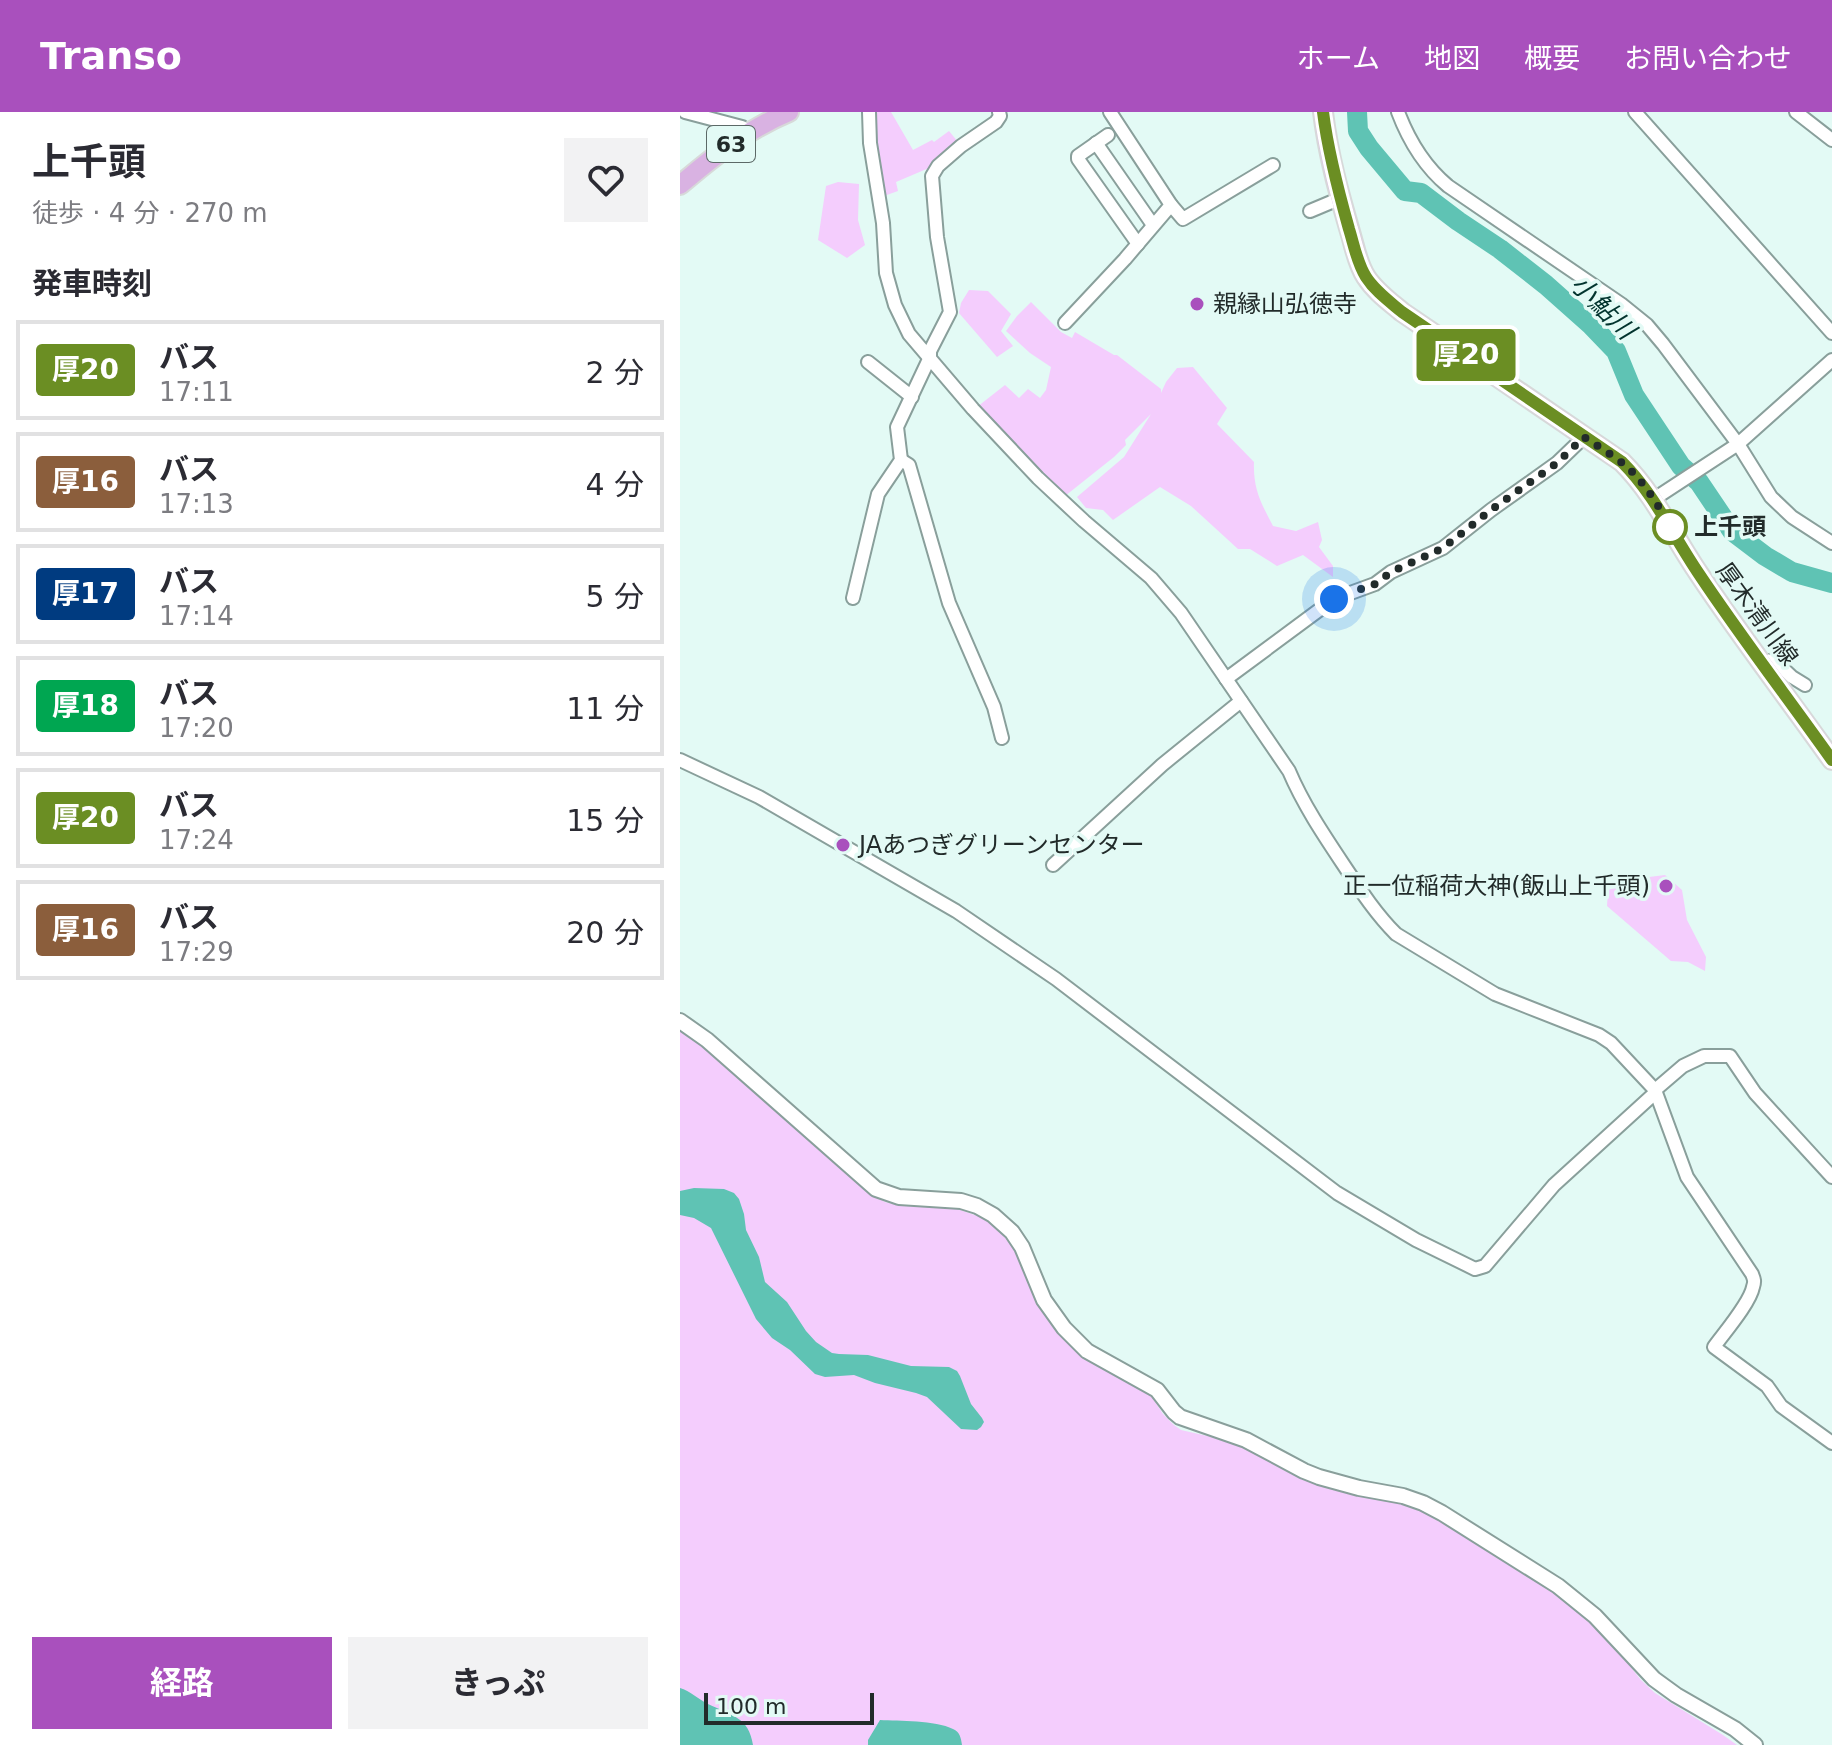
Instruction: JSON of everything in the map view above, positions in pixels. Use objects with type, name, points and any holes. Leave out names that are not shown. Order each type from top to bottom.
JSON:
[{"type":"main road","name":"63","points":[[680,185],[712,157],[748,132],[789,112]]},
{"type":"main road","name":"厚木清川線","points":[[1323,112],[1328,147],[1363,273],[1402,312],[1622,462],[1643,484],[1659,495],[1701,577],[1832,760]]},
{"type":"street","points":[[685,112],[742,127],[748,132]]},
{"type":"street","points":[[869,112],[886,273],[895,305],[909,334],[1038,478],[1151,578],[1181,613],[1289,771],[1326,839],[1361,892],[1390,928],[1495,994],[1599,1035],[1611,1043],[1655,1092],[1687,1177],[1754,1281],[1748,1299],[1714,1347],[1767,1386],[1781,1406],[1832,1443]]},
{"type":"street","points":[[853,598],[878,494],[901,460],[897,427],[950,312],[937,237],[932,176],[938,166],[961,146],[996,122],[999,112]]},
{"type":"street","points":[[1110,112],[1183,219],[1273,165]]},
{"type":"street","points":[[1398,112],[1419,155],[1448,186],[1647,325],[1771,497],[1792,517],[1832,543]]},
{"type":"street","points":[[1635,112],[1832,333]]},
{"type":"street","points":[[1796,112],[1832,140]]},
{"type":"street","points":[[1108,135],[1078,159],[1138,244]]},
{"type":"street","points":[[1096,143],[1153,225]]},
{"type":"street","points":[[1310,211],[1341,198]]},
{"type":"street","points":[[1065,323],[1171,205]]},
{"type":"street","points":[[1659,495],[1736,446],[1832,360]]},
{"type":"street","points":[[868,362],[912,397]]},
{"type":"street","points":[[1226,679],[1334,599],[1375,584],[1391,572],[1443,548],[1557,463],[1584,437]]},
{"type":"street","points":[[901,460],[909,465],[949,603],[994,707],[1002,738]]},
{"type":"street","points":[[1763,662],[1774,660],[1803,682]]},
{"type":"street","points":[[1053,865],[1162,765],[1241,701]]},
{"type":"street","points":[[680,760],[759,797],[956,911],[1056,979],[1337,1193],[1416,1240],[1475,1269],[1485,1266],[1554,1185],[1683,1066],[1704,1056],[1730,1056],[1755,1093],[1832,1177]]},
{"type":"street","points":[[680,1021],[707,1040],[876,1189],[899,1197],[961,1201],[985,1210],[1003,1223],[1022,1247],[1044,1300],[1064,1328],[1087,1351],[1157,1390],[1180,1417],[1246,1440],[1319,1477],[1403,1496],[1442,1513],[1558,1586],[1595,1616],[1654,1679],[1735,1729],[1755,1745]]},
{"type":"shaded area","points":[[875,112],[891,112],[913,150],[932,140],[934,142],[949,131],[958,142],[936,165],[896,182],[898,191],[884,196],[875,142]]},
{"type":"shaded area","points":[[838,182],[859,184],[858,220],[865,245],[847,258],[818,240],[826,186]]},
{"type":"shaded area","points":[[969,290],[988,291],[1011,314],[1001,331],[1013,346],[997,357],[959,313]]},
{"type":"shaded area","points":[[1031,302],[1061,332],[1072,338],[1075,332],[1117,355],[1161,389],[1161,393],[1177,368],[1193,367],[1227,408],[1217,424],[1254,462],[1256,488],[1273,526],[1296,531],[1318,522],[1322,540],[1319,547],[1333,566],[1333,577],[1303,555],[1277,566],[1250,549],[1238,549],[1191,506],[1160,487],[1113,520],[1103,510],[1086,508],[1077,497],[1124,457],[1151,414],[1125,440],[1126,445],[1114,457],[1065,496],[977,407],[1005,385],[1019,398],[1028,389],[1040,398],[1046,390],[1051,367],[1006,331]]},
{"type":"shaded area","points":[[1665,875],[1682,890],[1687,920],[1706,957],[1705,971],[1688,962],[1671,961],[1607,906],[1608,890]]},
{"type":"shaded area","points":[[680,1030],[700,1042],[870,1193],[900,1206],[952,1207],[998,1227],[1011,1241],[1041,1309],[1071,1347],[1096,1365],[1145,1391],[1181,1430],[1225,1440],[1331,1488],[1402,1503],[1441,1520],[1562,1597],[1610,1641],[1655,1693],[1737,1745],[680,1745]]},
{"type":"shaded area","points":[[724,1189],[739,1199],[746,1230],[759,1257],[765,1282],[787,1302],[816,1342],[832,1353],[868,1355],[911,1366],[949,1367],[957,1371],[971,1404],[984,1422],[981,1427],[977,1430],[961,1429],[927,1397],[916,1393],[854,1375],[825,1377],[815,1374],[772,1338],[756,1319],[711,1228],[694,1218],[680,1215],[680,1191]]},
{"type":"shaded area","points":[[680,1688],[738,1718],[748,1728],[753,1745],[680,1745]]},
{"type":"shaded area","points":[[880,1720],[945,1726],[957,1732],[962,1745],[868,1745]]},
{"type":"waterway","name":"小鮎川","points":[[1357,112],[1358,131],[1405,191],[1421,193],[1500,249],[1546,285],[1616,351],[1634,395],[1681,466],[1699,482],[1732,531],[1792,572],[1832,583]]},
{"type":"bus line","name":"厚20","points":[[1323,112],[1328,147],[1347,223],[1363,273],[1369,282],[1402,312],[1622,462],[1634,474],[1654,499],[1701,577],[1832,760]]},
{"type":"place","name":"親縁山弘徳寺","points":[[1197,304]]},
{"type":"place","name":"上千頭","points":[[1670,527]]},
{"type":"place","name":"JAあつぎグリーンセンター","points":[[843,845]]},
{"type":"place","name":"正一位稲荷大神(飯山上千頭)","points":[[1666,886]]},
{"type":"route","points":[[1334,599],[1375,584],[1391,572],[1443,548],[1557,463],[1584,437],[1622,462],[1634,474],[1654,499],[1676,537],[1670,527]]}]
